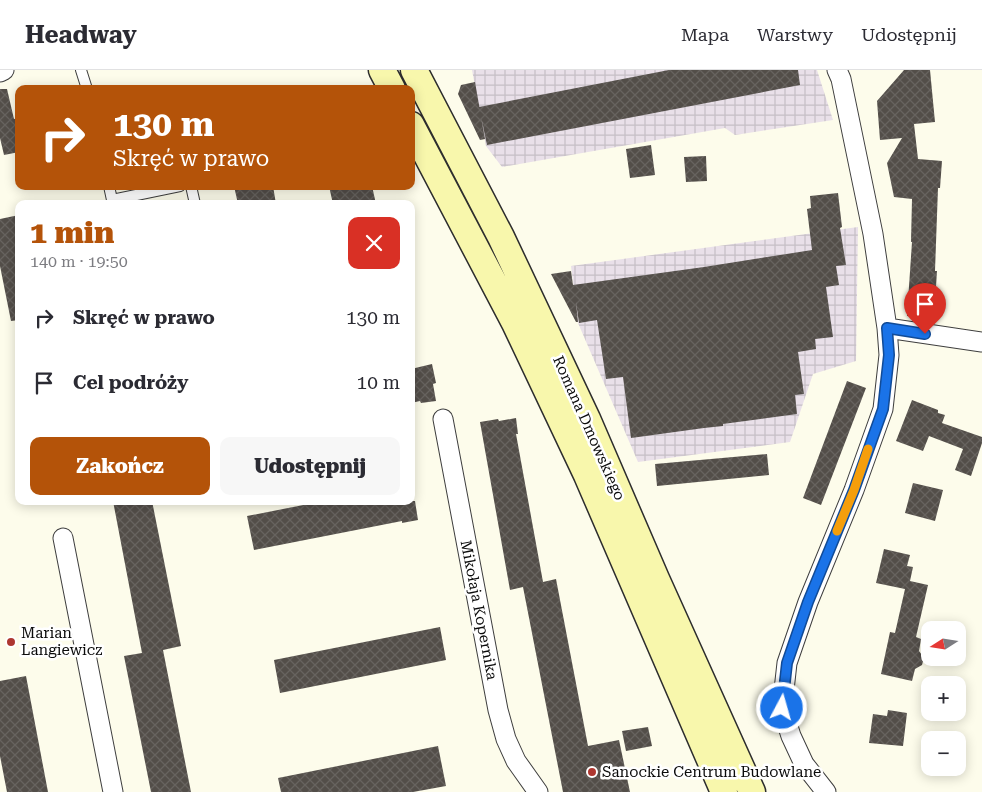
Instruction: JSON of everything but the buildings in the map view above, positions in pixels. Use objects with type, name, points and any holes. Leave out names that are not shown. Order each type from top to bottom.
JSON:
[{"type":"main road","points":[[382,70],[390,85]]},
{"type":"main road","name":"Romana Dmowskiego","points":[[414,70],[500,237],[587,419],[656,579],[752,792]]},
{"type":"main road","name":"Romana Dmowskiego","points":[[415,133],[515,323],[587,475],[724,792]]},
{"type":"street","points":[[0,72],[4,70]]},
{"type":"street","points":[[826,792],[804,764],[791,736],[782,708],[787,663],[808,602],[854,490],[883,409],[889,355],[887,328],[873,234],[841,80],[837,70]]},
{"type":"street","points":[[887,328],[982,342]]},
{"type":"street","name":"Mikołaja Kopernika","points":[[443,419],[498,710],[506,739],[516,761],[538,792]]},
{"type":"street","points":[[63,538],[113,792]]},
{"type":"lane","points":[[81,70],[86,85]]},
{"type":"lane","points":[[112,200],[161,190]]},
{"type":"shaded area","points":[[472,70],[817,70],[833,120],[735,135],[725,128],[502,167],[486,146]]},
{"type":"shaded area","points":[[858,227],[856,361],[813,374],[790,442],[638,462],[578,323],[571,266]]},
{"type":"slow traffic","points":[[837,531],[868,449]]},
{"type":"place","name":"Marian Langiewicz","points":[[11,642]]},
{"type":"place","name":"Sanockie Centrum Budowlane","points":[[592,772]]},
{"type":"route","points":[[782,708],[787,663],[808,602],[854,490],[883,409],[889,355],[887,328],[925,334]]}]
